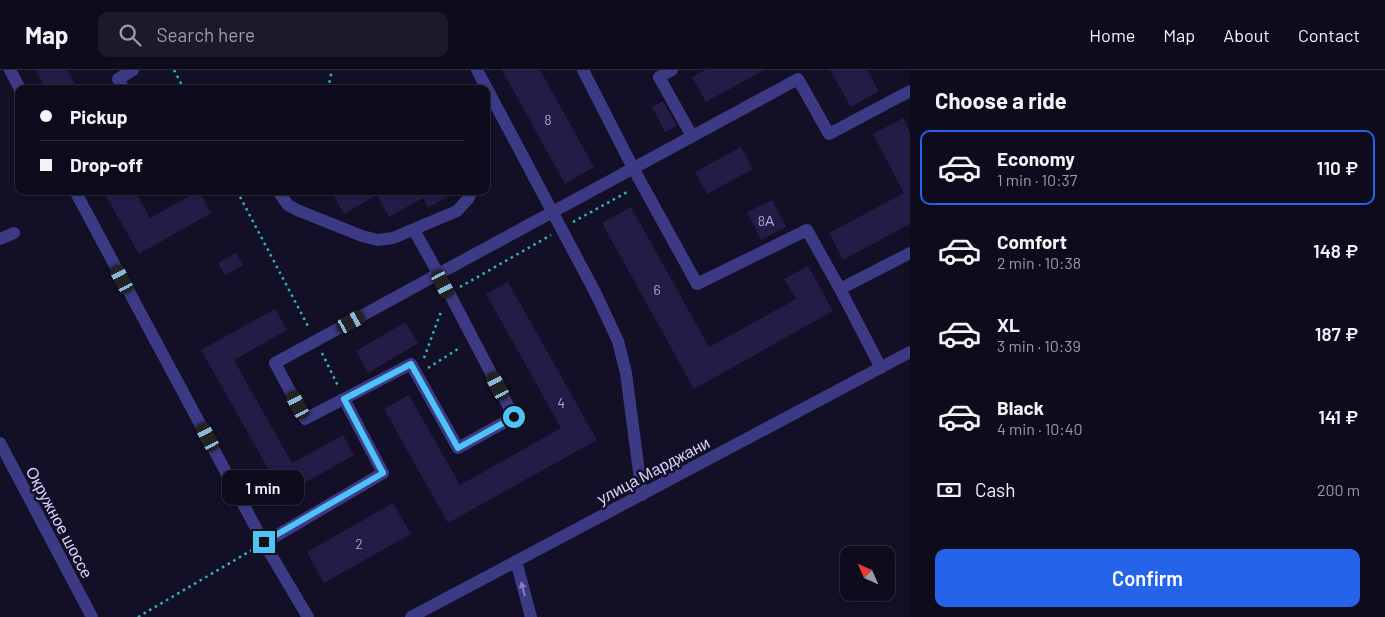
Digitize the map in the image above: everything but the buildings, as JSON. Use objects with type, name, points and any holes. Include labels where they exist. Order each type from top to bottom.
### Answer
[{"type":"street","points":[[10,70],[18,85]]},
{"type":"street","points":[[122,85],[118,79],[133,70]]},
{"type":"street","points":[[477,70],[485,85]]},
{"type":"street","points":[[583,70],[633,168],[697,284],[807,230],[881,368]]},
{"type":"street","points":[[672,70],[659,77],[692,136]]},
{"type":"street","points":[[414,230],[438,274],[449,293],[514,417],[458,448],[411,364],[305,419],[275,363],[316,341],[438,274],[552,211],[798,79],[829,134],[910,91]]},
{"type":"street","points":[[490,94],[595,292],[618,342],[626,373],[642,495]]},
{"type":"street","points":[[77,195],[264,542],[308,617]]},
{"type":"street","points":[[281,195],[288,204],[297,210],[362,236],[378,240],[393,238],[457,211],[470,195]]},
{"type":"street","points":[[0,239],[14,233]]},
{"type":"street","points":[[840,289],[910,253]]},
{"type":"street","name":"улица Марджани","points":[[411,617],[910,352]]},
{"type":"street","points":[[264,542],[383,473],[344,399]]},
{"type":"street","name":"Окружное шоссе","points":[[0,443],[92,617]]},
{"type":"street","points":[[516,561],[531,617]]},
{"type":"path","points":[[174,70],[182,85]]},
{"type":"path","points":[[329,85],[332,70]]},
{"type":"path","points":[[417,375],[449,293],[642,184]]},
{"type":"path","points":[[239,195],[316,341],[344,399]]},
{"type":"path","points":[[417,375],[473,340]]},
{"type":"path","points":[[138,617],[264,542]]},
{"type":"route","points":[[264,542],[383,473],[344,399],[411,364],[458,448],[514,417]]}]
